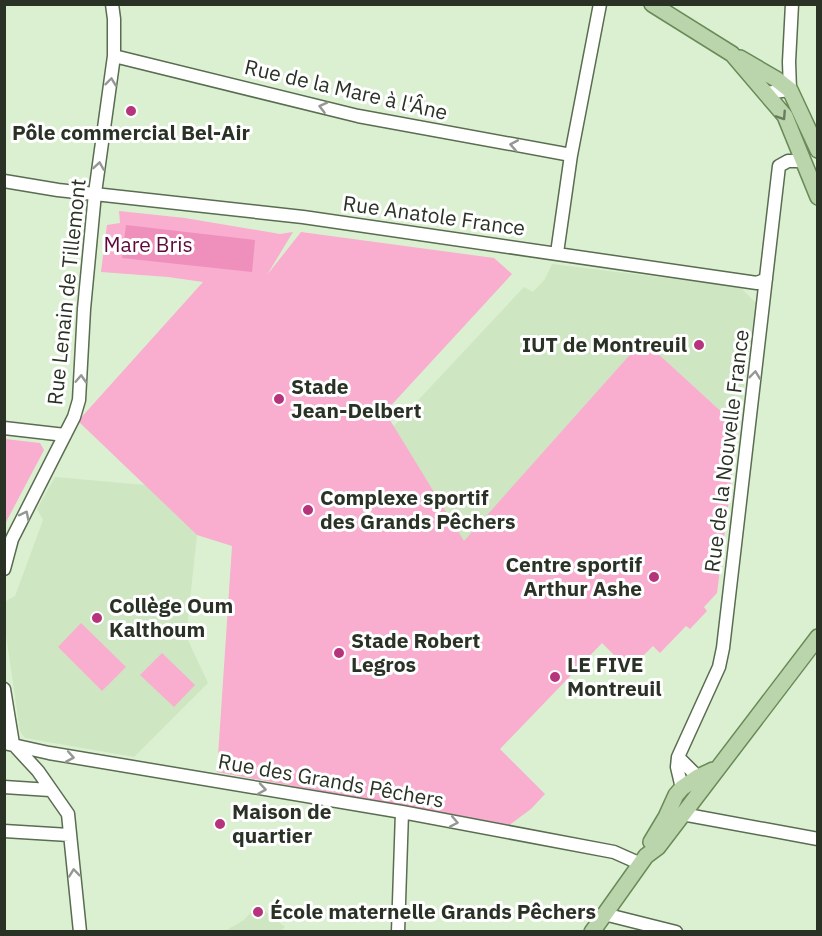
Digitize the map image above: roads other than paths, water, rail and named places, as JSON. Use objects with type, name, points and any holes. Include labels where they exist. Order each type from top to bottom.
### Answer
[{"type":"main road","points":[[652,4],[762,70],[790,90],[818,150]]},
{"type":"main road","points":[[732,54],[784,116],[818,197]]},
{"type":"main road","points":[[643,860],[658,847],[716,768],[811,655],[818,637]]},
{"type":"main road","points":[[592,932],[643,860],[651,841],[666,817],[671,802],[682,788],[716,768]]},
{"type":"street","name":"Rue Lenain de Tillemont","points":[[4,569],[12,539],[74,417],[80,400],[84,309],[95,192],[114,56],[112,4]]},
{"type":"street","points":[[557,253],[572,155],[600,4]]},
{"type":"street","points":[[765,93],[790,90],[791,6]]},
{"type":"street","name":"Rue de la Mare à l'Âne","points":[[114,56],[358,116],[572,155]]},
{"type":"street","name":"Rue de la Nouvelle France","points":[[678,757],[719,667],[779,166],[788,161],[803,161]]},
{"type":"street","name":"Rue Anatole France","points":[[4,181],[303,217],[757,283],[766,279]]},
{"type":"street","points":[[4,428],[65,435]]},
{"type":"street","points":[[4,689],[9,744],[38,771],[50,790],[63,803],[68,814],[80,932]]},
{"type":"street","name":"Rue des Grands Pêchers","points":[[9,744],[49,753],[402,812],[614,852],[643,860]]},
{"type":"street","points":[[678,757],[698,777]]},
{"type":"street","points":[[678,757],[676,766],[682,788]]},
{"type":"street","points":[[4,787],[50,790]]},
{"type":"street","points":[[398,932],[402,812]]},
{"type":"street","points":[[682,814],[818,839]]},
{"type":"street","points":[[4,831],[69,835]]},
{"type":"street","points":[[604,915],[676,932]]},
{"type":"place","name":"Pôle commercial Bel-Air","points":[[131,111]]},
{"type":"place","name":"IUT de Montreuil","points":[[699,345]]},
{"type":"place","name":"Stade Jean-Delbert","points":[[279,399]]},
{"type":"place","name":"Complexe sportif des Grands Pêchers","points":[[308,510]]},
{"type":"place","name":"Centre sportif Arthur Ashe","points":[[654,577]]},
{"type":"place","name":"Collège Oum Kalthoum","points":[[97,618]]},
{"type":"place","name":"Stade Robert Legros","points":[[339,653]]},
{"type":"place","name":"LE FIVE Montreuil","points":[[555,677]]},
{"type":"place","name":"Maison de quartier","points":[[220,824]]},
{"type":"place","name":"École maternelle Grands Pêchers","points":[[258,912]]},
{"type":"park label","name":"Mare Bris","points":[[148,245]]}]
